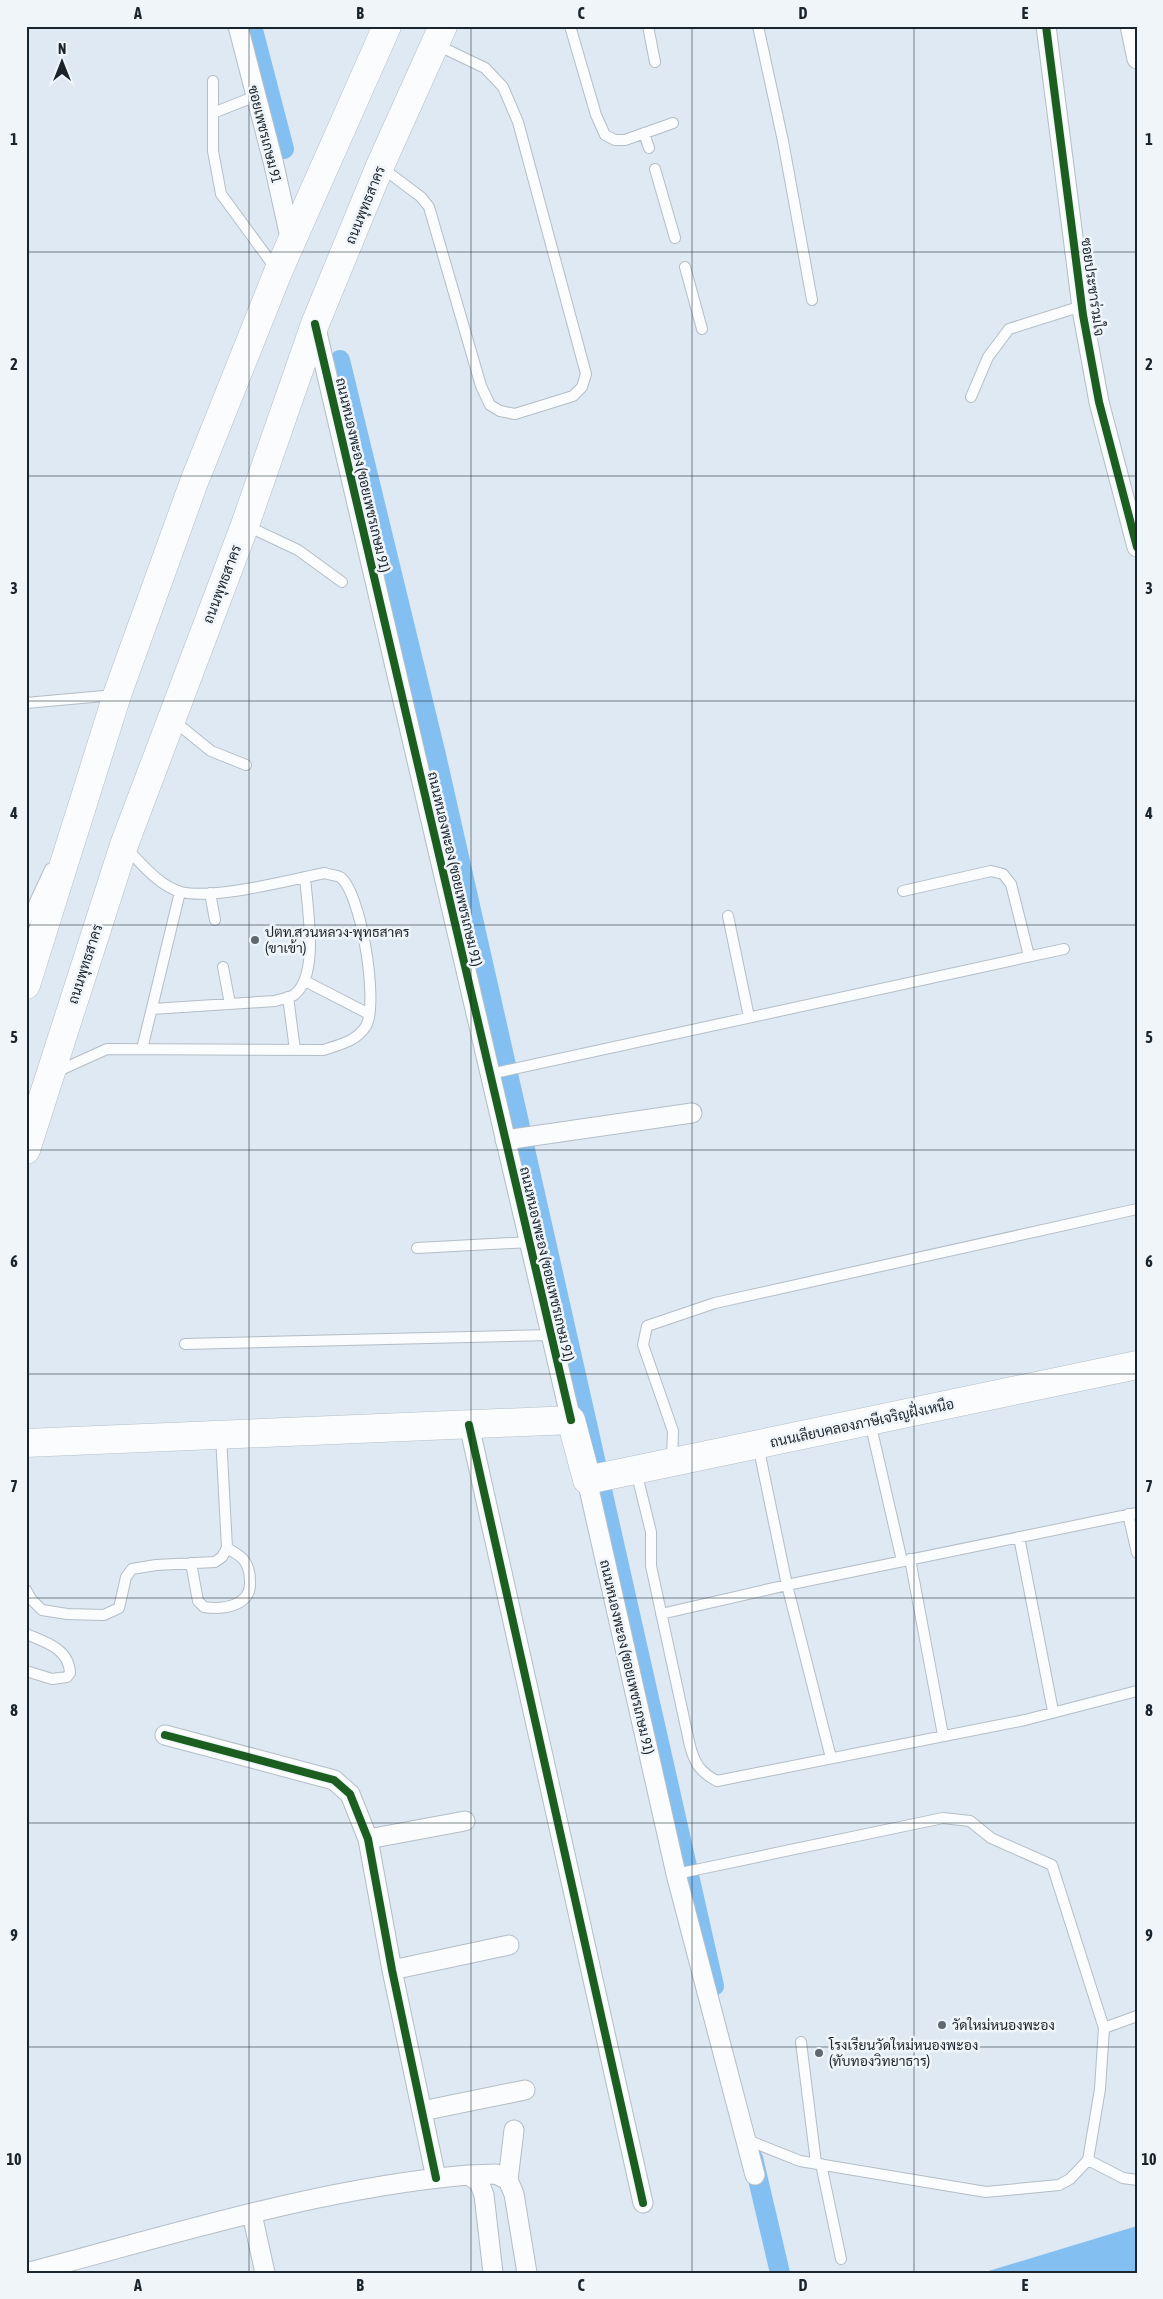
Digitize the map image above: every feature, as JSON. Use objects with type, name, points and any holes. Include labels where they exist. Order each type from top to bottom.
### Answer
[{"type":"main road","points":[[26,984],[117,695],[194,482],[278,272],[387,26]]},
{"type":"main road","name":"ถนนพุทธสาคร","points":[[26,1150],[48,1075],[124,845],[244,525],[315,324],[380,166],[438,35]]},
{"type":"main road","name":"ถนนเลียบคลองภาษีเจริญฝั่งเหนือ","points":[[587,1480],[1137,1365]]},
{"type":"main road","points":[[26,1443],[571,1420]]},
{"type":"main road","name":"ถนนหนองพะอง (ซอยเพชรเกษม 91)","points":[[571,1420],[587,1480]]},
{"type":"street","name":"ซอยเพชรเกษม 91","points":[[238,26],[291,242]]},
{"type":"street","name":"ซอยประชาร่วมใจ","points":[[1046,26],[1082,306],[1099,402],[1137,547]]},
{"type":"street","points":[[1130,26],[1137,59]]},
{"type":"street","name":"ถนนหนองพะอง (ซอยเพชรเกษม 91)","points":[[315,324],[571,1420]]},
{"type":"street","points":[[505,1140],[692,1112]]},
{"type":"street","points":[[469,1425],[643,2203]]},
{"type":"street","name":"ถนนหนองพะอง (ซอยเพชรเกษม 91)","points":[[587,1480],[676,1874],[755,2175]]},
{"type":"street","points":[[165,1735],[334,1780],[350,1794],[359,1810],[368,1838],[392,1970],[436,2178]]},
{"type":"street","points":[[368,1838],[465,1822]]},
{"type":"street","points":[[392,1970],[509,1945]]},
{"type":"street","points":[[422,2112],[525,2090]]},
{"type":"street","points":[[514,2130],[508,2180],[514,2194],[527,2273]]},
{"type":"street","points":[[26,2273],[252,2214],[370,2187],[468,2175],[496,2174],[508,2180]]},
{"type":"street","points":[[468,2175],[479,2182],[484,2195],[493,2273]]},
{"type":"street","points":[[252,2214],[265,2273]]},
{"type":"lane","points":[[570,26],[596,116],[605,135],[615,140],[625,140],[673,123]]},
{"type":"lane","points":[[648,26],[655,62]]},
{"type":"lane","points":[[758,26],[784,141],[812,300]]},
{"type":"lane","points":[[380,166],[421,197],[429,207],[481,386],[490,406],[500,411],[515,414],[573,396],[582,388],[586,374],[518,122],[503,87],[485,68],[438,35]]},
{"type":"lane","points":[[213,81],[213,151],[221,194],[278,272]]},
{"type":"lane","points":[[213,113],[256,96]]},
{"type":"lane","points":[[644,133],[649,148]]},
{"type":"lane","points":[[655,168],[675,238]]},
{"type":"lane","points":[[684,267],[702,329]]},
{"type":"lane","points":[[971,397],[988,357],[1009,329],[1082,306]]},
{"type":"lane","points":[[244,525],[298,550],[342,582]]},
{"type":"lane","points":[[26,702],[117,695]]},
{"type":"lane","points":[[172,718],[211,751],[246,765]]},
{"type":"lane","points":[[26,921],[93,774]]},
{"type":"lane","points":[[48,1075],[107,1049],[323,1050],[349,1042],[366,1026],[369,1014],[368,958],[351,892],[340,878],[325,873],[210,893],[180,892],[157,879],[124,845]]},
{"type":"lane","points":[[903,891],[991,871],[1003,874],[1011,884],[1030,956]]},
{"type":"lane","points":[[152,1010],[275,1001],[293,995],[305,982],[310,964],[305,877]]},
{"type":"lane","points":[[142,1049],[180,892]]},
{"type":"lane","points":[[210,893],[215,920]]},
{"type":"lane","points":[[728,916],[750,1017]]},
{"type":"lane","points":[[490,1074],[1064,949]]},
{"type":"lane","points":[[223,967],[230,1004]]},
{"type":"lane","points":[[305,982],[369,1014]]},
{"type":"lane","points":[[288,997],[295,1050]]},
{"type":"lane","points":[[672,1462],[673,1431],[643,1345],[646,1326],[715,1303],[1137,1209]]},
{"type":"lane","points":[[417,1248],[530,1242]]},
{"type":"lane","points":[[185,1344],[551,1335]]},
{"type":"lane","points":[[869,1421],[906,1560],[943,1734]]},
{"type":"lane","points":[[26,1590],[31,1600],[42,1610],[67,1614],[104,1615],[118,1608],[126,1577],[132,1569],[215,1562],[222,1557],[227,1548],[222,1436]]},
{"type":"lane","points":[[758,1444],[787,1585],[832,1758]]},
{"type":"lane","points":[[636,1470],[651,1532],[651,1566],[660,1614],[690,1746],[695,1765],[704,1774],[717,1781],[943,1734],[1026,1720],[1053,1711],[1137,1691]]},
{"type":"lane","points":[[660,1614],[787,1585],[1133,1514],[1137,1553]]},
{"type":"lane","points":[[1019,1537],[1053,1711]]},
{"type":"lane","points":[[191,1563],[198,1601],[204,1607],[227,1607],[244,1600],[250,1591],[251,1585],[247,1565],[242,1558],[227,1548]]},
{"type":"lane","points":[[26,1634],[50,1644],[65,1655],[70,1664],[70,1673],[67,1677],[52,1679],[26,1671]]},
{"type":"lane","points":[[676,1874],[943,1818],[970,1822],[991,1838],[1052,1865],[1104,2028],[1100,2090],[1088,2160],[1070,2179],[1059,2185],[986,2192],[786,2158],[747,2140]]},
{"type":"lane","points":[[1104,2028],[1137,2016]]},
{"type":"lane","points":[[801,2042],[818,2164],[841,2259]]},
{"type":"lane","points":[[1088,2160],[1123,2178],[1137,2180]]},
{"type":"water","points":[[1137,2226],[1137,2273],[982,2273]]},
{"type":"waterway","points":[[252,26],[284,149]]},
{"type":"waterway","points":[[340,360],[436,755],[714,1986]]},
{"type":"waterway","points":[[753,2158],[780,2273]]},
{"type":"cycle path","points":[[1046,26],[1083,315],[1099,402],[1137,547]]},
{"type":"cycle path","points":[[315,324],[571,1420]]},
{"type":"cycle path","points":[[469,1425],[643,2203]]},
{"type":"cycle path","points":[[165,1735],[334,1780],[350,1794],[368,1839],[392,1970],[436,2178]]},
{"type":"place","name":"ปตท.สวนหลวง-พุทธสาคร (ขาเข้า)","points":[[255,940]]},
{"type":"place","name":"วัดใหม่หนองพะอง","points":[[942,2025]]},
{"type":"place","name":"โรงเรียนวัดใหม่หนองพะอง (ทับทองวิทยาธาร)","points":[[819,2053]]}]
